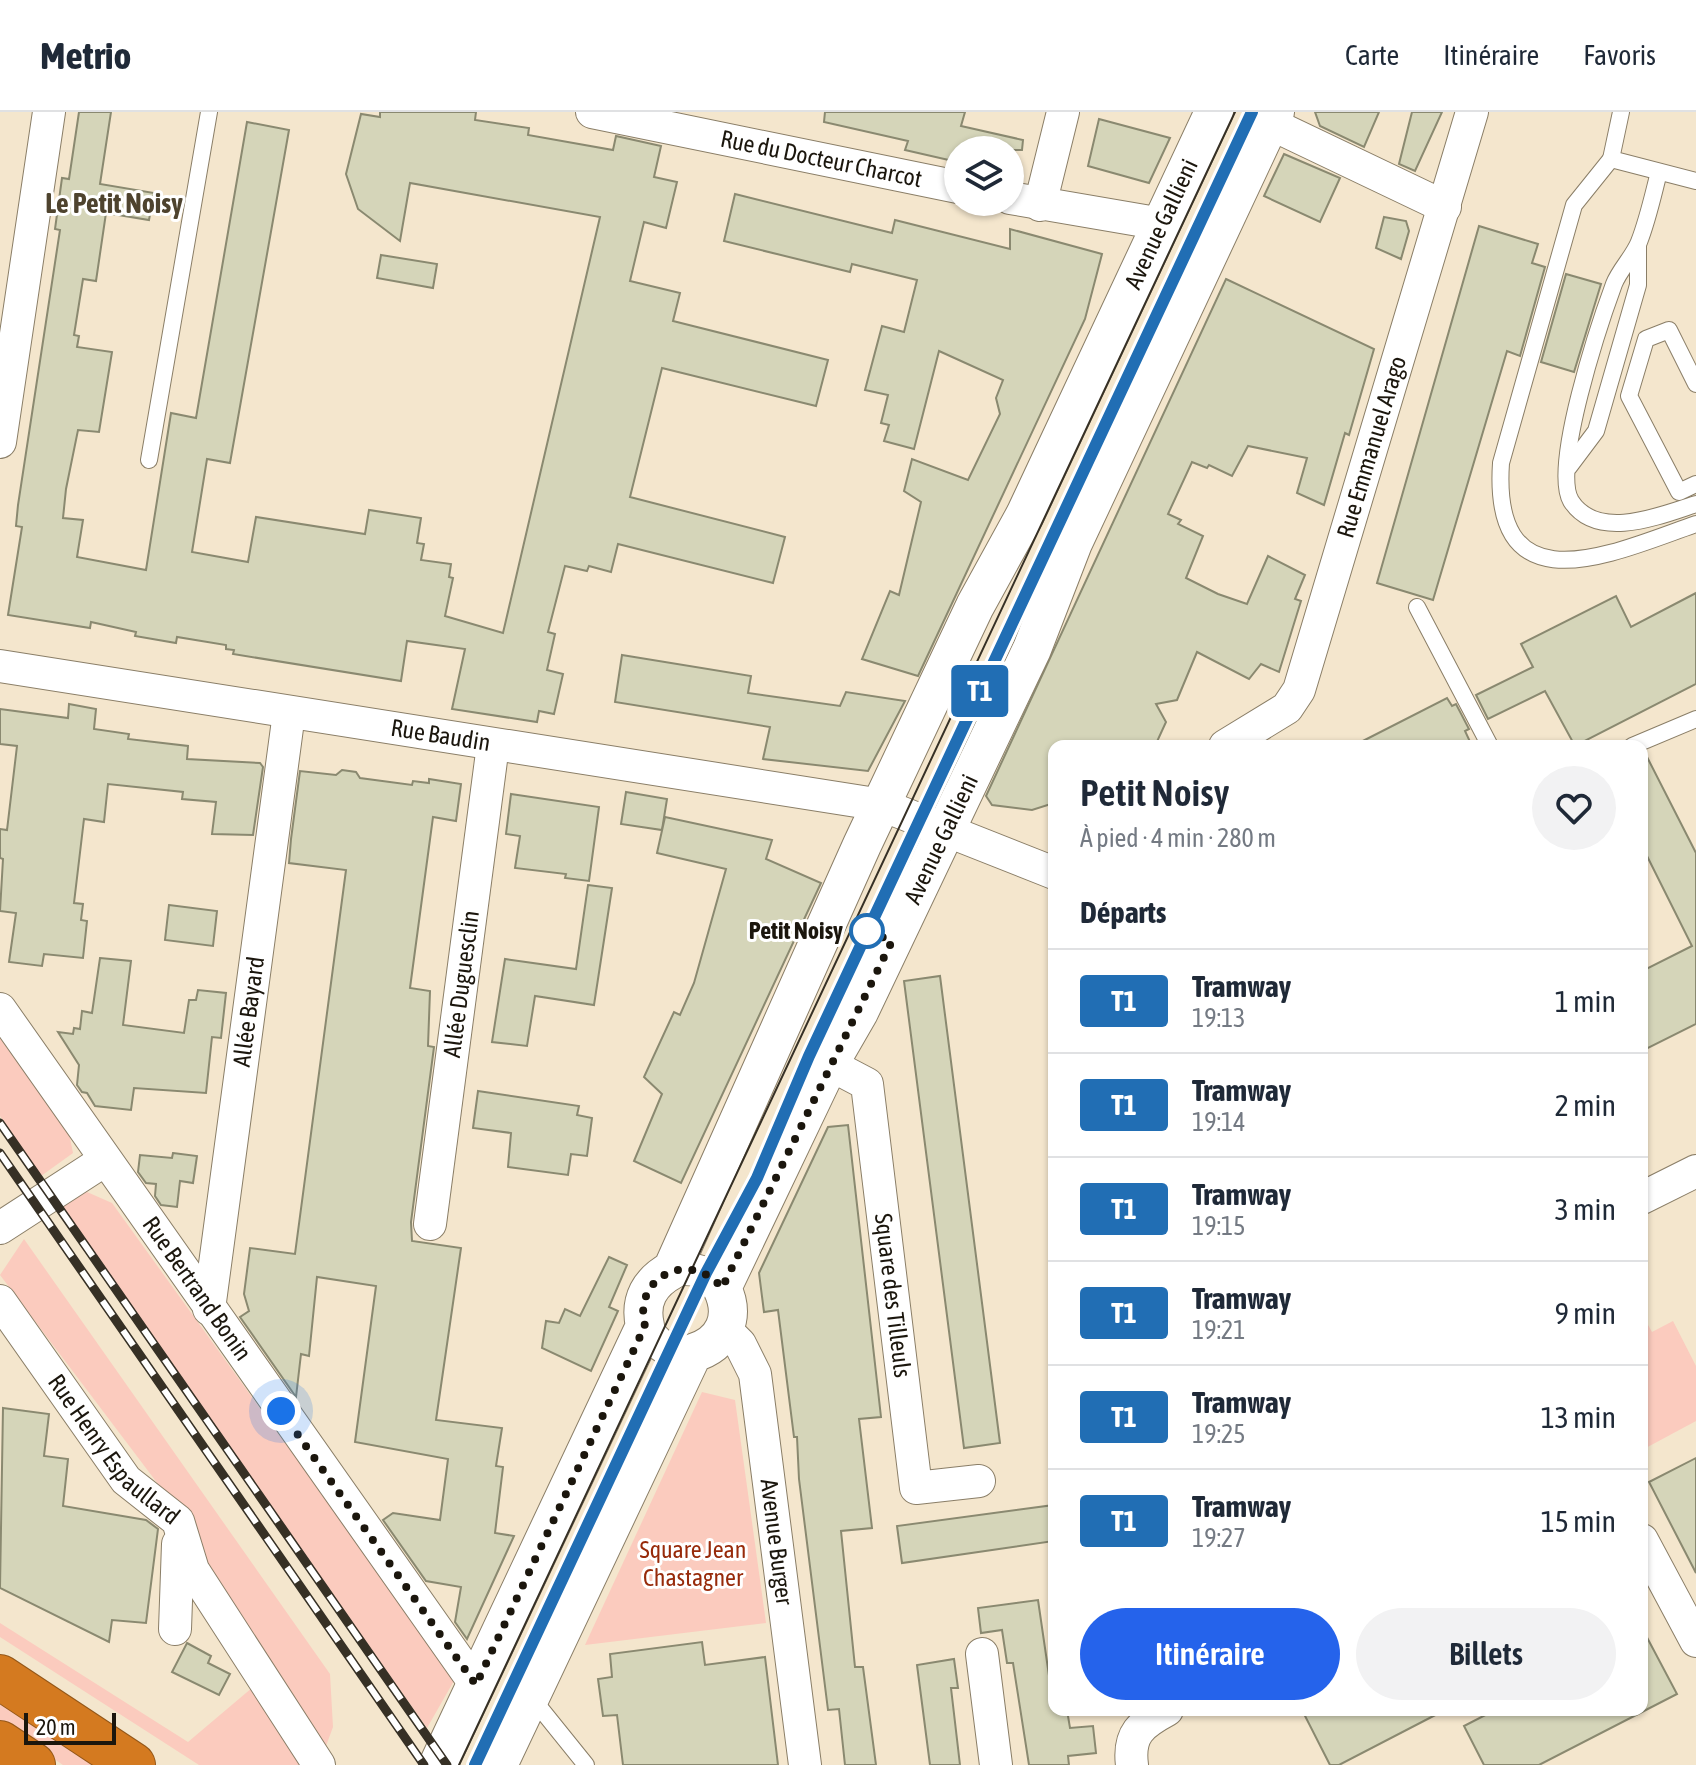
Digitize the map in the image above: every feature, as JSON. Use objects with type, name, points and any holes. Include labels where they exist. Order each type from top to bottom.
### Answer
[{"type":"highway","points":[[0,1677],[133,1765]]},
{"type":"highway","points":[[0,1743],[33,1765]]},
{"type":"street","points":[[0,442],[49,112]]},
{"type":"street","name":"Rue du Docteur Charcot","points":[[592,112],[944,184]]},
{"type":"street","points":[[1063,112],[1025,201],[1162,224]]},
{"type":"street","name":"Avenue Gallieni","points":[[438,1765],[645,1326],[643,1309],[647,1293],[653,1284],[672,1270],[771,1051],[791,999],[1214,112]]},
{"type":"street","name":"Rue Emmanuel Arago","points":[[1235,740],[1287,708],[1299,690],[1472,112]]},
{"type":"street","points":[[1272,118],[1445,207]]},
{"type":"street","name":"Avenue Gallieni","points":[[722,1288],[829,1064],[859,1012],[1032,649],[1068,554],[1272,118]]},
{"type":"street","name":"Rue Baudin","points":[[0,666],[882,805],[944,831]]},
{"type":"street","name":"Allée Bayard","points":[[209,1309],[289,713]]},
{"type":"street","name":"Allée Duguesclin","points":[[430,1224],[493,745]]},
{"type":"street","points":[[944,831],[1048,871]]},
{"type":"street","name":"Rue Bertrand Bonin","points":[[0,1009],[476,1685]]},
{"type":"street","name":"Square des Tilleuls","points":[[829,1064],[867,1084],[916,1488],[979,1481]]},
{"type":"street","points":[[0,1228],[105,1160]]},
{"type":"street","points":[[1648,1195],[1696,1171]]},
{"type":"street","points":[[645,1326],[658,1344],[671,1352],[693,1353],[713,1344],[725,1329],[729,1310],[722,1288],[715,1279],[694,1268],[672,1270]]},
{"type":"street","name":"Rue Henry Espaullard","points":[[0,1301],[126,1480],[178,1521],[193,1570],[319,1765]]},
{"type":"street","name":"Avenue Burger","points":[[725,1329],[740,1344],[755,1374],[805,1765]]},
{"type":"street","points":[[498,1765],[693,1353]]},
{"type":"street","points":[[175,1629],[178,1521]]},
{"type":"street","points":[[1648,1551],[1696,1641]]},
{"type":"street","points":[[982,1654],[996,1765]]},
{"type":"street","points":[[1132,1751],[1143,1723],[1156,1716]]},
{"type":"lane","points":[[149,460],[209,112]]},
{"type":"lane","points":[[1621,112],[1611,159],[1574,205],[1501,463],[1502,499],[1515,536],[1525,548],[1557,562],[1595,559],[1696,524]]},
{"type":"lane","points":[[1611,159],[1696,181]]},
{"type":"lane","points":[[1659,172],[1638,244],[1615,281],[1571,425],[1567,491],[1572,502],[1603,520],[1635,521],[1696,504]]},
{"type":"lane","points":[[1568,469],[1596,431],[1638,285],[1638,244]]},
{"type":"lane","points":[[1696,384],[1669,330],[1646,339],[1629,396],[1679,492],[1696,484]]},
{"type":"lane","points":[[1417,607],[1487,740]]},
{"type":"lane","points":[[1646,740],[1696,719]]},
{"type":"lane","points":[[531,1696],[586,1765]]},
{"type":"green space","points":[[0,1038],[69,1133],[73,1153],[41,1176],[0,1116]]},
{"type":"green space","points":[[87,1192],[112,1203],[455,1679],[427,1728],[58,1207]]},
{"type":"green space","points":[[24,1239],[330,1674],[333,1727],[319,1765],[199,1765],[0,1637],[0,1623],[188,1742],[265,1677],[167,1542],[158,1484],[0,1275]]},
{"type":"green space","points":[[1673,1321],[1696,1366],[1696,1421],[1648,1447],[1648,1325],[1652,1332]]},
{"type":"green space","name":"Square Jean Chastagner","points":[[702,1392],[735,1400],[766,1623],[585,1645]]},
{"type":"green space","points":[[0,1704],[94,1765],[63,1765],[0,1722]]},
{"type":"building","points":[[79,112],[111,112],[100,184],[154,193],[149,220],[106,213],[96,281],[83,279],[74,335],[79,336],[77,347],[112,352],[99,432],[78,430],[66,489],[63,518],[83,520],[77,557],[146,570],[171,413],[196,418],[247,122],[289,130],[230,463],[207,459],[192,552],[248,562],[256,517],[365,534],[369,510],[421,518],[417,543],[424,544],[421,560],[451,564],[449,577],[453,578],[445,616],[503,633],[600,217],[410,183],[400,241],[358,209],[346,174],[361,114],[380,117],[380,112],[476,112],[475,120],[529,128],[528,135],[613,150],[616,136],[661,146],[654,177],[677,182],[666,228],[644,222],[630,281],[680,293],[673,321],[828,360],[816,406],[662,368],[630,497],[785,537],[773,583],[618,544],[611,572],[589,566],[587,571],[565,566],[548,632],[555,634],[547,670],[563,674],[554,714],[539,711],[537,722],[452,709],[465,649],[407,641],[401,681],[233,654],[234,650],[226,649],[226,645],[177,637],[176,643],[135,636],[136,632],[91,622],[90,628],[8,615],[22,527],[16,526],[18,505],[60,230],[55,229],[62,178],[69,179]]},
{"type":"building","points":[[825,112],[965,112],[961,126],[1005,136],[944,136],[944,159],[905,150],[908,141],[824,122]]},
{"type":"building","points":[[1315,112],[1379,112],[1364,147],[1320,126]]},
{"type":"building","points":[[1412,112],[1442,112],[1415,171],[1399,164]]},
{"type":"building","points":[[1099,119],[1170,138],[1149,183],[1088,166]]},
{"type":"building","points":[[1284,154],[1340,178],[1320,222],[1264,196]]},
{"type":"building","points":[[735,194],[892,233],[895,220],[1010,249],[1010,229],[1102,254],[1085,319],[918,676],[862,659],[890,591],[899,595],[921,502],[904,491],[912,459],[968,480],[1000,414],[996,398],[1003,380],[939,351],[914,449],[884,441],[889,425],[881,423],[888,395],[865,390],[882,326],[904,332],[917,280],[852,264],[850,272],[724,241]]},
{"type":"building","points":[[1384,217],[1406,221],[1409,231],[1401,259],[1376,248]]},
{"type":"building","points":[[1479,226],[1538,244],[1532,263],[1545,267],[1520,356],[1507,351],[1433,600],[1377,583]]},
{"type":"building","points":[[381,255],[437,264],[433,288],[377,278]]},
{"type":"building","points":[[1566,274],[1601,284],[1574,372],[1541,362]]},
{"type":"building","points":[[1226,279],[1374,349],[1349,435],[1345,433],[1324,505],[1297,493],[1307,458],[1248,446],[1232,476],[1209,465],[1207,468],[1192,462],[1168,514],[1181,520],[1178,524],[1203,536],[1186,578],[1218,594],[1247,604],[1268,556],[1305,575],[1295,599],[1301,601],[1279,672],[1261,664],[1249,679],[1197,652],[1177,700],[1156,704],[1166,722],[1158,740],[1048,740],[1048,805],[1032,810],[992,805],[986,796]]},
{"type":"building","points":[[1696,593],[1696,684],[1587,740],[1572,740],[1545,691],[1488,719],[1476,695],[1533,667],[1521,644],[1616,596],[1631,627]]},
{"type":"building","points":[[622,655],[751,676],[748,693],[840,706],[846,692],[905,701],[868,771],[763,759],[770,727],[615,702]]},
{"type":"building","points":[[1447,698],[1452,706],[1456,704],[1469,729],[1465,731],[1469,740],[1365,740]]},
{"type":"building","points":[[69,704],[96,709],[94,729],[129,734],[128,739],[188,746],[187,759],[260,763],[263,767],[253,835],[212,834],[216,802],[182,799],[183,792],[108,784],[104,822],[84,819],[74,903],[83,904],[81,920],[87,921],[83,958],[44,954],[42,966],[9,962],[16,913],[0,911],[3,859],[0,858],[0,829],[7,830],[17,746],[0,744],[0,709],[68,718]]},
{"type":"building","points":[[1648,759],[1696,853],[1696,1024],[1648,1048],[1648,968],[1692,946],[1648,858]]},
{"type":"building","points":[[342,770],[356,772],[360,778],[412,785],[413,781],[429,783],[429,779],[461,784],[456,821],[433,817],[410,988],[430,991],[428,1046],[434,1047],[411,1222],[412,1241],[461,1248],[436,1420],[502,1428],[496,1466],[503,1467],[495,1533],[514,1536],[467,1639],[455,1622],[461,1587],[426,1581],[383,1520],[393,1513],[440,1520],[448,1459],[355,1442],[376,1286],[317,1277],[309,1356],[301,1354],[296,1397],[240,1317],[249,1311],[244,1294],[250,1248],[295,1254],[346,870],[289,863],[291,839],[300,771],[336,775]]},
{"type":"building","points":[[626,792],[667,799],[662,830],[621,824]]},
{"type":"building","points":[[511,794],[599,807],[589,881],[565,878],[566,874],[515,868],[520,836],[506,834]]},
{"type":"building","points":[[665,817],[772,840],[766,859],[821,883],[681,1183],[634,1161],[662,1094],[644,1077],[674,1012],[680,1015],[694,983],[726,869],[657,853]]},
{"type":"building","points":[[588,885],[612,888],[594,1005],[535,996],[527,1046],[492,1042],[505,959],[576,969]]},
{"type":"building","points":[[169,905],[217,911],[213,946],[165,940]]},
{"type":"building","points":[[100,958],[131,961],[123,1025],[184,1033],[189,1000],[196,1000],[198,990],[226,993],[221,1038],[212,1037],[206,1093],[134,1088],[131,1110],[95,1106],[87,1093],[82,1092],[77,1085],[79,1065],[58,1032],[73,1034],[74,1028],[80,1029],[82,1011],[92,1013]]},
{"type":"building","points":[[940,976],[1000,1443],[964,1448],[904,981]]},
{"type":"building","points":[[478,1091],[579,1106],[577,1115],[592,1118],[587,1156],[571,1154],[568,1175],[508,1167],[511,1133],[473,1128]]},
{"type":"building","points":[[848,1125],[881,1417],[859,1419],[872,1528],[841,1531],[855,1667],[863,1667],[876,1765],[845,1765],[839,1709],[828,1710],[799,1479],[797,1437],[794,1437],[778,1310],[764,1312],[759,1273],[828,1127]]},
{"type":"building","points":[[173,1153],[197,1156],[193,1183],[180,1181],[177,1207],[161,1205],[155,1196],[156,1184],[146,1183],[138,1172],[140,1155],[172,1158]]},
{"type":"building","points":[[609,1257],[627,1265],[609,1307],[618,1311],[591,1371],[542,1348],[546,1321],[559,1323],[565,1309],[580,1316]]},
{"type":"building","points":[[3,1408],[49,1414],[44,1456],[68,1459],[63,1506],[146,1520],[158,1529],[146,1623],[112,1620],[109,1642],[0,1588]]},
{"type":"building","points":[[1696,1458],[1696,1573],[1649,1482]]},
{"type":"building","points":[[1048,1506],[1048,1542],[902,1563],[897,1526]]},
{"type":"building","points":[[1038,1600],[1048,1669],[1048,1716],[1068,1716],[1070,1728],[1093,1726],[1096,1753],[1068,1756],[1069,1765],[1029,1765],[1013,1663],[1007,1663],[1002,1630],[981,1633],[978,1608]]},
{"type":"building","points":[[1648,1639],[1677,1694],[1648,1709]]},
{"type":"building","points":[[702,1642],[705,1665],[765,1657],[778,1765],[623,1765],[617,1715],[603,1716],[598,1679],[612,1677],[610,1654]]},
{"type":"building","points":[[187,1643],[211,1656],[208,1663],[230,1674],[219,1695],[172,1672]]},
{"type":"building","points":[[954,1659],[958,1688],[951,1688],[960,1765],[930,1765],[917,1665]]},
{"type":"building","points":[[1305,1716],[1433,1716],[1339,1765],[1330,1765]]},
{"type":"building","points":[[1483,1716],[1634,1716],[1539,1765],[1484,1765],[1464,1726]]},
{"type":"tram line","points":[[459,1765],[1235,112]]},
{"type":"tram line","points":[[475,1765],[706,1273],[757,1178],[809,1056],[1252,112]]},
{"type":"tram line","name":"T1","points":[[475,1765],[706,1273],[757,1178],[809,1056],[1252,112]]},
{"type":"railway","points":[[0,1123],[447,1765]]},
{"type":"railway","points":[[0,1153],[424,1765]]},
{"type":"place","name":"Petit Noisy","points":[[867,931]]},
{"type":"district","name":"Le Petit Noisy","points":[[114,203]]},
{"type":"route","points":[[281,1411],[476,1685],[645,1326],[643,1309],[647,1293],[660,1276],[685,1268],[706,1273],[722,1288],[829,1064],[859,1012],[892,941],[867,931]]}]
